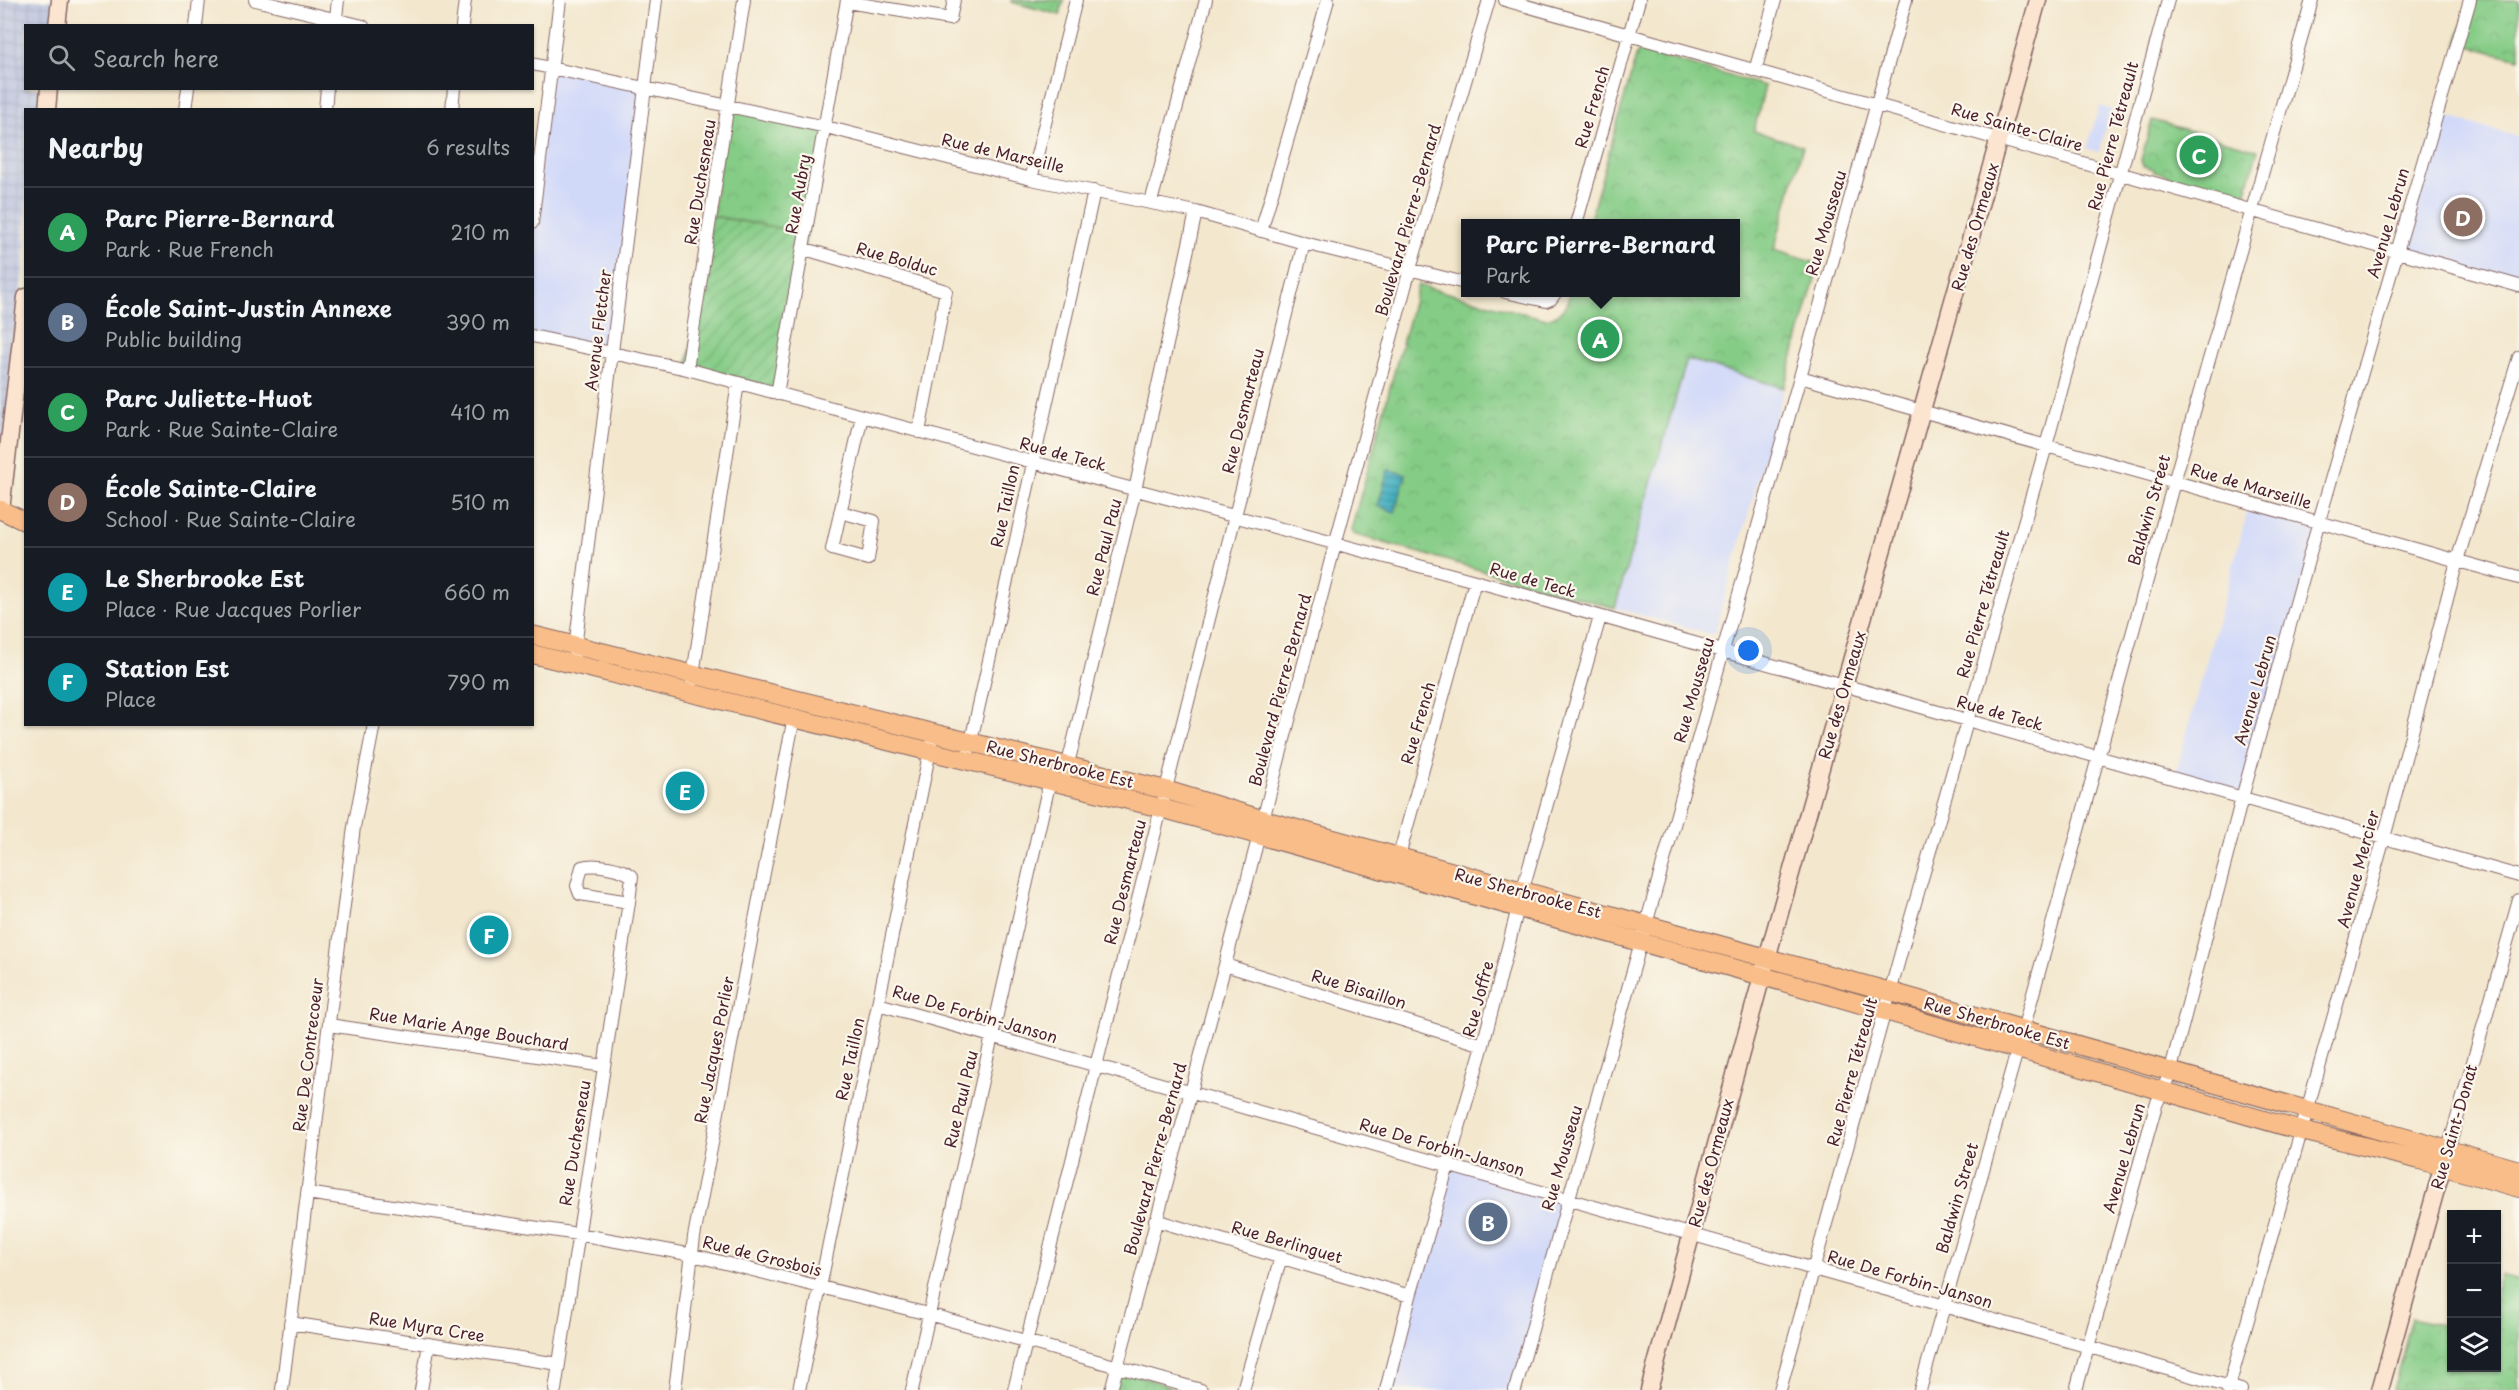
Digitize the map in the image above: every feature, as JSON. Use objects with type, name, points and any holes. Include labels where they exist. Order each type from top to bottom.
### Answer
[{"type":"main road","points":[[0,510],[24,513]]},
{"type":"main road","points":[[0,510],[24,521]]},
{"type":"main road","name":"Rue Sherbrooke Est","points":[[534,636],[575,655],[689,692],[794,717],[968,751],[1068,765],[1166,790],[1261,828]]},
{"type":"main road","name":"Rue Sherbrooke Est","points":[[534,654],[575,655],[693,673],[932,743]]},
{"type":"main road","name":"Rue Sherbrooke Est","points":[[968,751],[1056,782],[1161,808],[1261,828],[1642,933],[1767,958],[2170,1073],[2308,1109],[2445,1158],[2519,1188]]},
{"type":"main road","name":"Rue Sherbrooke Est","points":[[1642,933],[1762,976],[2302,1131],[2519,1170]]},
{"type":"street","points":[[57,24],[60,0]]},
{"type":"street","points":[[196,24],[199,0]]},
{"type":"street","points":[[255,0],[335,22],[338,0]]},
{"type":"street","points":[[462,24],[465,0]]},
{"type":"street","points":[[534,207],[560,0]]},
{"type":"street","name":"Avenue Fletcher","points":[[575,655],[656,0]]},
{"type":"street","name":"Rue Duchesneau","points":[[687,369],[744,0]]},
{"type":"street","points":[[847,1],[950,19],[954,0]]},
{"type":"street","points":[[1030,178],[1076,0]]},
{"type":"street","points":[[1150,201],[1206,0]]},
{"type":"street","points":[[1262,231],[1328,0]]},
{"type":"street","name":"Boulevard Pierre-Bernard","points":[[1111,1390],[1225,966],[1335,543],[1410,269],[1489,0]]},
{"type":"street","name":"Rue Sainte-Claire","points":[[1505,0],[2519,286]]},
{"type":"street","name":"Rue French","points":[[1577,219],[1639,0]]},
{"type":"street","points":[[1755,71],[1774,0]]},
{"type":"street","name":"Rue Mousseau","points":[[1515,1390],[1906,0]]},
{"type":"street","name":"Rue des Ormeaux","points":[[1649,1390],[1767,958],[2038,0]]},
{"type":"street","name":"Rue Pierre Tétreault","points":[[1780,1390],[2046,446],[2168,0]]},
{"type":"street","name":"Baldwin Street","points":[[1920,1390],[2023,1030],[2174,482],[2312,0]]},
{"type":"street","name":"Avenue Lebrun","points":[[2076,1390],[2156,1105],[2170,1073],[2242,798],[2319,522],[2470,0]]},
{"type":"street","name":"Rue Aubry","points":[[777,394],[805,249],[847,1]]},
{"type":"street","name":"Rue de Marseille","points":[[534,64],[826,127],[1030,178],[1150,201],[1304,243],[1461,282]]},
{"type":"street","points":[[47,108],[49,90]]},
{"type":"street","points":[[185,108],[188,90]]},
{"type":"street","points":[[325,108],[327,90]]},
{"type":"street","points":[[452,108],[454,90]]},
{"type":"street","name":"Rue Taillon","points":[[968,751],[1094,191]]},
{"type":"street","name":"Rue Paul Pau","points":[[912,1390],[992,1036],[1056,782],[1068,765],[1135,490],[1196,212]]},
{"type":"street","name":"Rue Desmarteau","points":[[1014,1390],[1233,516],[1304,243]]},
{"type":"street","name":"Rue Bolduc","points":[[805,249],[946,291],[919,432]]},
{"type":"street","points":[[1524,297],[1539,301],[1550,297]]},
{"type":"street","points":[[0,510],[24,313]]},
{"type":"street","name":"Rue de Teck","points":[[534,336],[687,369],[1475,580],[2519,876]]},
{"type":"street","name":"Avenue Mercier","points":[[2233,1389],[2384,838],[2457,561],[2519,357]]},
{"type":"street","name":"Rue de Marseille","points":[[1800,377],[2519,578]]},
{"type":"street","points":[[689,692],[738,383]]},
{"type":"street","points":[[840,512],[862,416]]},
{"type":"street","name":"Rue French","points":[[1396,865],[1475,580]]},
{"type":"street","name":"Rue Joffre","points":[[1386,1390],[1410,1296],[1483,1045],[1600,617]]},
{"type":"street","name":"Rue Jacques Porlier","points":[[675,1390],[694,1238],[794,717]]},
{"type":"street","name":"Rue De Contrecoeur","points":[[282,1390],[354,827],[374,726]]},
{"type":"street","name":"Rue Taillon","points":[[799,1390],[932,743]]},
{"type":"street","name":"Rue Duchesneau","points":[[555,1390],[578,1234],[604,1066],[629,902],[632,880],[629,873],[591,866],[582,867],[578,885],[580,894],[629,902]]},
{"type":"street","name":"Rue Saint-Donat","points":[[2380,1390],[2519,900]]},
{"type":"street","name":"Rue Bisaillon","points":[[1225,966],[1483,1045]]},
{"type":"street","name":"Rue De Forbin-Janson","points":[[878,1004],[2233,1389]]},
{"type":"street","name":"Rue Marie Ange Bouchard","points":[[329,1025],[604,1066]]},
{"type":"street","name":"Rue de Grosbois","points":[[307,1193],[578,1234],[693,1255],[1026,1340],[1201,1390]]},
{"type":"street","name":"Rue Berlinguet","points":[[1155,1220],[1410,1296]]},
{"type":"street","points":[[1243,1390],[1281,1257]]},
{"type":"street","name":"Rue Myra Cree","points":[[290,1323],[559,1364]]},
{"type":"street","points":[[422,1390],[429,1344]]},
{"type":"shaded area","points":[[0,0],[55,0],[52,24],[24,24],[24,90],[45,90],[42,108],[24,108],[24,264],[0,475]]},
{"type":"shaded area","points":[[551,68],[645,88],[611,353],[534,336],[534,213]]},
{"type":"shaded area","points":[[2099,106],[2111,109],[2099,152],[2087,149]]},
{"type":"shaded area","points":[[2437,114],[2519,137],[2519,286],[2397,252]]},
{"type":"shaded area","points":[[1687,359],[1784,388],[1715,632],[1711,634],[1615,608]]},
{"type":"shaded area","points":[[2250,503],[2319,522],[2242,798],[2174,779]]},
{"type":"shaded area","points":[[1448,1166],[1567,1199],[1515,1390],[1387,1390]]},
{"type":"green space","points":[[1011,0],[1064,0],[1060,15],[1011,2]]},
{"type":"green space","points":[[2470,0],[2519,0],[2519,59],[2457,43]]},
{"type":"green space","points":[[1642,51],[1765,86],[1754,131],[1803,146],[1774,250],[1819,264],[1784,388],[1687,359],[1615,608],[1353,534],[1351,530],[1418,285],[1546,319],[1562,310],[1569,297],[1740,297],[1740,219],[1590,219],[1637,53]]},
{"type":"green space","points":[[728,105],[826,127],[807,233],[712,216]]},
{"type":"green space","points":[[2152,120],[2258,150],[2245,195],[2240,197],[2154,172],[2154,169],[2143,166],[2141,160]]},
{"type":"green space","points":[[712,216],[807,233],[777,394],[687,369]]},
{"type":"green space","points":[[2501,1276],[2519,1281],[2519,1390],[2393,1390],[2412,1318],[2447,1326],[2447,1372],[2501,1372]]},
{"type":"green space","points":[[1117,1366],[1177,1390],[1111,1390]]},
{"type":"water","points":[[1388,470],[1406,474],[1395,512],[1378,506]]},
{"type":"place","name":"Parc Juliette-Huot","points":[[2199,155]]},
{"type":"place","name":"École Sainte-Claire","points":[[2463,217]]},
{"type":"place","name":"Parc Pierre-Bernard","points":[[1600,339]]},
{"type":"place","name":"Le Sherbrooke Est","points":[[685,791]]},
{"type":"place","name":"Station Est","points":[[489,935]]},
{"type":"place","name":"École Saint-Justin Annexe","points":[[1488,1222]]}]
